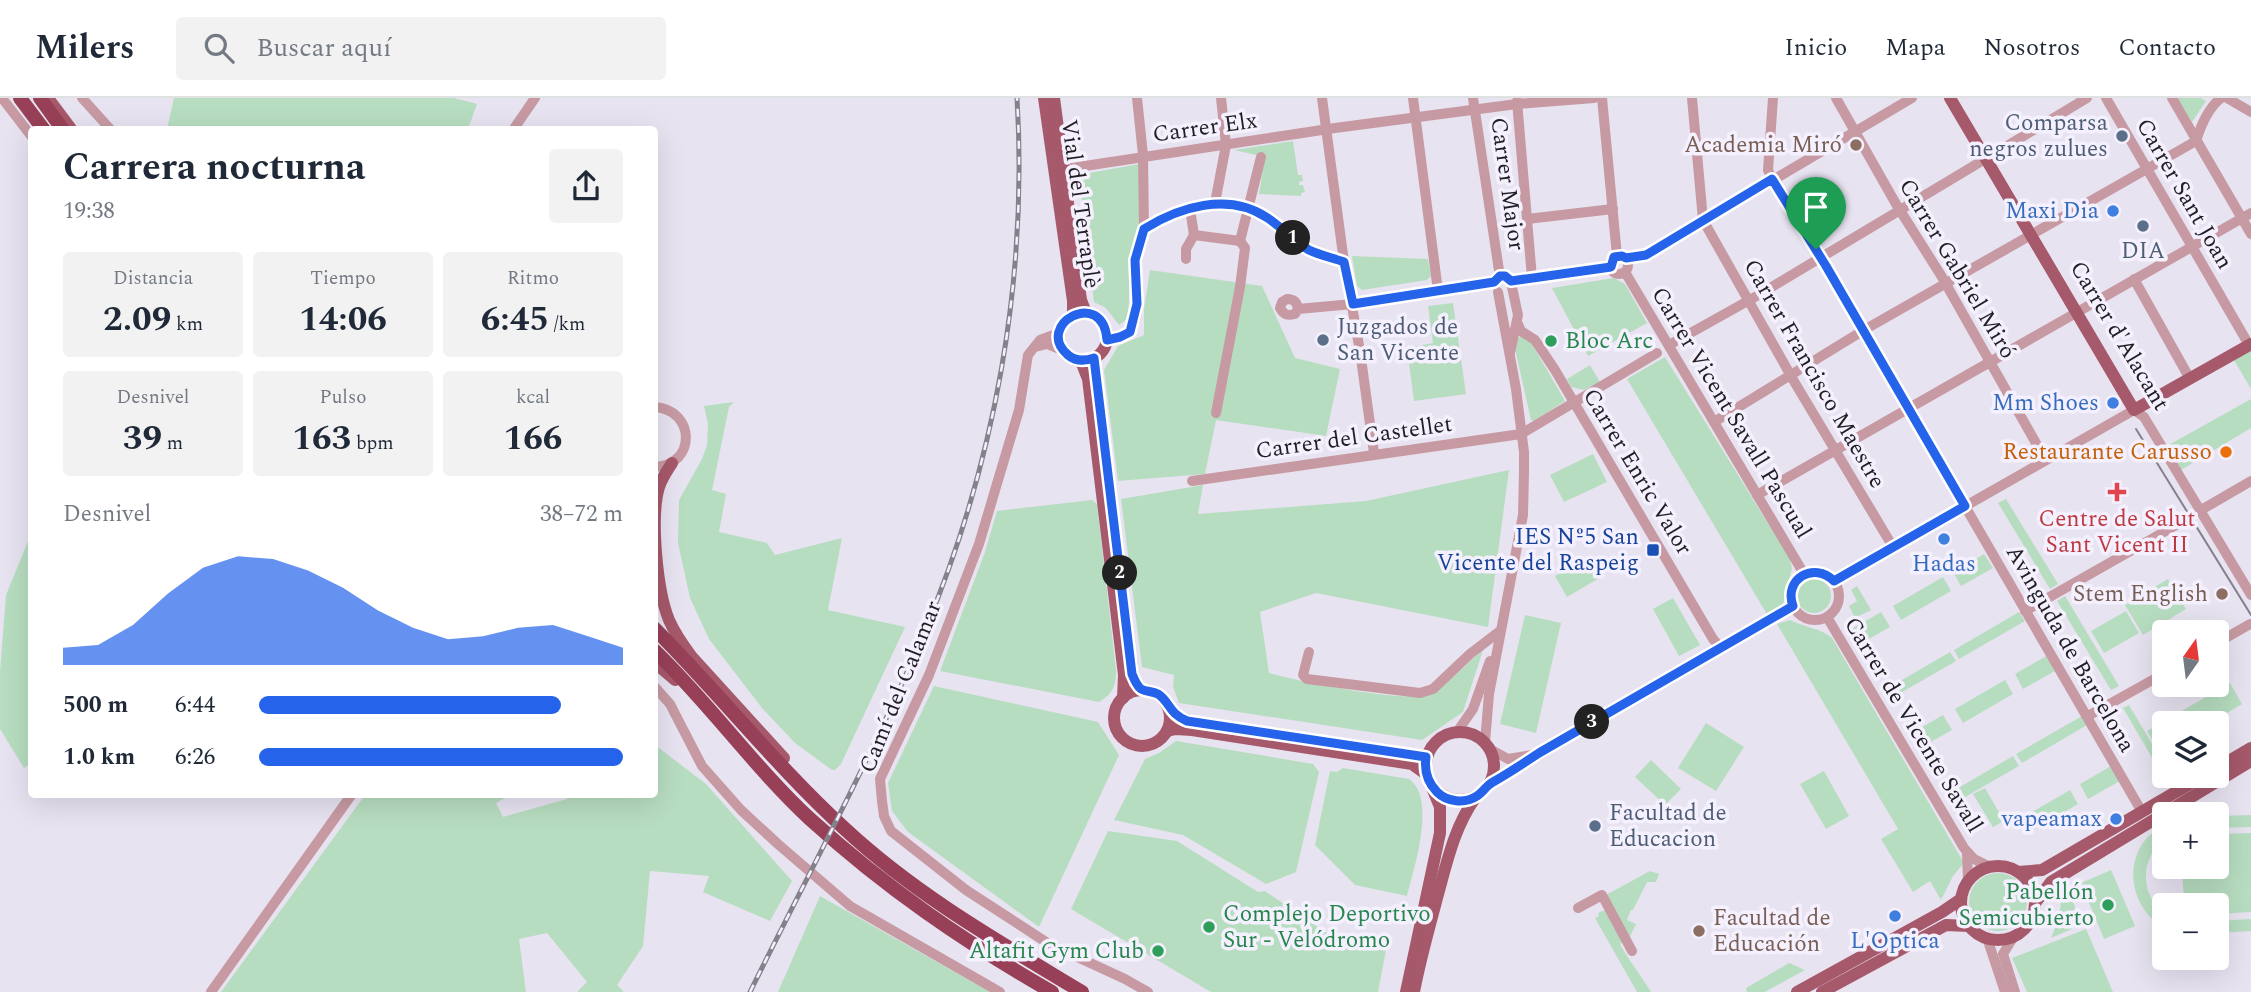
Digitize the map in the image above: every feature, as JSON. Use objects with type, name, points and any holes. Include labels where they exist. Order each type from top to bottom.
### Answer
[{"type":"highway","points":[[20,98],[41,126]]},
{"type":"highway","points":[[40,98],[61,126]]},
{"type":"highway","points":[[658,632],[823,808],[863,845],[915,887],[977,929],[1082,992]]},
{"type":"highway","points":[[658,654],[794,802],[849,854],[929,916],[1052,992]]},
{"type":"main road","points":[[47,98],[69,126]]},
{"type":"main road","name":"Vial del Terraplè","points":[[1044,98],[1073,300],[1079,314]]},
{"type":"main road","name":"Vial del Terraplè","points":[[1054,98],[1081,300],[1079,314]]},
{"type":"main road","name":"Carrer d'Alacant","points":[[1950,98],[2032,235],[2071,314],[2134,410]]},
{"type":"main road","points":[[1079,314],[1095,315],[1107,330],[1103,351],[1088,359],[1073,358],[1064,351],[1059,333],[1062,325],[1079,314]]},
{"type":"main road","points":[[2134,410],[2250,344]]},
{"type":"main road","points":[[1088,359],[1132,674],[1142,690]]},
{"type":"main road","points":[[1088,359],[1088,379],[1124,675],[1123,698]]},
{"type":"main road","points":[[658,490],[672,463]]},
{"type":"main road","points":[[658,578],[668,619],[680,641],[808,787],[823,808]]},
{"type":"main road","points":[[658,666],[682,687],[813,829],[863,874],[886,883]]},
{"type":"main road","points":[[1168,707],[1170,719],[1167,731],[1159,742],[1147,747],[1134,746],[1118,735],[1113,722],[1117,705],[1123,698],[1142,690],[1157,694],[1176,716],[1193,722],[1426,757]]},
{"type":"main road","points":[[1167,731],[1192,730],[1412,764],[1441,795],[1463,801],[1475,797]]},
{"type":"main road","points":[[1406,992],[1440,833],[1440,807],[1429,780],[1426,757],[1434,743],[1443,736],[1457,732],[1468,733],[1487,746],[1494,761],[1494,774],[1490,783],[1475,797],[1463,815],[1452,841],[1414,992]]},
{"type":"main road","points":[[2229,761],[2251,748]]},
{"type":"main road","points":[[2035,903],[2028,880],[2009,867],[1981,870],[1968,881],[1961,899],[1964,918],[1969,926],[1987,938],[2006,939],[2014,936],[2029,923],[2035,903],[2051,882],[2251,761]]},
{"type":"main road","points":[[2018,872],[2042,870],[2183,788]]},
{"type":"main road","points":[[1797,992],[1961,899]]},
{"type":"main road","points":[[1822,992],[1946,925],[1969,926]]},
{"type":"street","points":[[2,98],[28,132]]},
{"type":"street","points":[[82,98],[107,126]]},
{"type":"street","points":[[516,126],[535,98]]},
{"type":"street","points":[[1107,340],[1130,332],[1137,304],[1135,260],[1144,229],[1143,155],[1137,98]]},
{"type":"street","points":[[1215,203],[1226,145],[1221,98]]},
{"type":"street","points":[[1322,98],[1374,453]]},
{"type":"street","points":[[1413,98],[1438,291]]},
{"type":"street","name":"Carrer Major","points":[[1473,98],[1497,284],[1524,452],[1523,515],[1489,694],[1487,746]]},
{"type":"street","name":"Carrer Elx","points":[[1065,169],[1143,155],[1475,110],[1517,101],[1594,98]]},
{"type":"street","points":[[1602,98],[1613,209],[1622,257],[1628,266],[1625,272],[1615,273],[1611,267],[1612,260],[1622,257],[1646,255],[1912,98]]},
{"type":"street","points":[[1692,98],[1703,220]]},
{"type":"street","points":[[1772,179],[1768,170],[1773,98]]},
{"type":"street","name":"Carrer Gabriel Miró","points":[[1836,98],[2045,459]]},
{"type":"street","points":[[1668,345],[1749,300],[2087,98]]},
{"type":"street","name":"Carrer Sant Joan","points":[[2106,98],[2250,344]]},
{"type":"street","points":[[2172,98],[2196,141],[2246,215],[2251,234]]},
{"type":"street","points":[[1714,422],[1864,330],[2196,141],[2200,126],[2214,103],[2221,98]]},
{"type":"street","points":[[2227,98],[2251,112]]},
{"type":"street","points":[[1517,101],[1532,278]]},
{"type":"street","points":[[1240,241],[1261,157]]},
{"type":"street","name":"Avinguda de Barcelona","points":[[1772,179],[1821,256],[2142,812]]},
{"type":"street","points":[[1144,229],[1161,218],[1215,203],[1250,208],[1309,250],[1344,262]]},
{"type":"street","points":[[1186,259],[1186,249],[1194,235],[1190,209]]},
{"type":"street","points":[[1527,219],[1613,209]]},
{"type":"street","points":[[1757,495],[2246,215]]},
{"type":"street","name":"Carrer Francisco Maestre","points":[[1703,220],[1790,374],[1893,547]]},
{"type":"street","points":[[1194,235],[1240,241],[1245,248],[1216,413]]},
{"type":"street","points":[[1497,284],[1507,293],[1512,284],[1532,278],[1611,267]]},
{"type":"street","name":"Carrer Vicent Savall Pascual","points":[[1625,272],[1804,574]]},
{"type":"street","points":[[1298,309],[1497,284],[1505,276],[1512,284]]},
{"type":"street","points":[[2134,279],[2190,379]]},
{"type":"street","name":"Carrer Major","points":[[1509,357],[1518,315],[1512,284]]},
{"type":"street","name":"Carrer Enric Valor","points":[[1517,322],[1521,331],[1535,340],[1604,451],[1713,639],[1721,648]]},
{"type":"street","points":[[1034,347],[1040,340],[1059,333]]},
{"type":"street","points":[[1034,347],[1046,344],[1064,351]]},
{"type":"street","name":"Camí del Calamar","points":[[1034,347],[1028,355],[1019,410],[979,544],[929,675],[880,779],[884,816],[891,831],[966,890],[1049,944],[1148,992]]},
{"type":"street","points":[[1521,434],[1657,353]]},
{"type":"street","points":[[658,408],[673,412],[685,428],[686,444],[683,452],[672,463],[658,466]]},
{"type":"street","points":[[1834,581],[2134,410]]},
{"type":"street","name":"Carrer d'Alacant","points":[[2134,410],[2144,417],[2251,595]]},
{"type":"street","name":"Carrer del Castellet","points":[[1192,481],[1521,434]]},
{"type":"street","points":[[2201,510],[2251,481]]},
{"type":"street","points":[[2025,611],[2185,520]]},
{"type":"street","points":[[1821,572],[1834,581],[1839,594],[1838,603],[1827,617],[1816,620],[1804,617],[1793,606],[1791,591],[1795,582],[1804,574],[1821,572]]},
{"type":"street","points":[[1490,783],[1502,779],[1539,753],[1793,606]]},
{"type":"street","name":"Carrer de Vicente Savall","points":[[1827,617],[1967,853]]},
{"type":"street","points":[[2230,636],[2250,624]]},
{"type":"street","points":[[1309,652],[1303,675],[1307,679],[1420,692],[1433,689],[1470,654],[1500,631]]},
{"type":"street","name":"Carrer Major","points":[[1457,732],[1473,709],[1500,631]]},
{"type":"street","points":[[2088,716],[2152,680]]},
{"type":"street","points":[[658,690],[670,704],[702,766],[741,810],[779,845],[850,906],[1000,992]]},
{"type":"street","points":[[1487,746],[1508,759],[1539,753]]},
{"type":"street","points":[[211,992],[349,798]]},
{"type":"street","points":[[1967,853],[1990,867]]},
{"type":"street","points":[[1967,853],[1968,881]]},
{"type":"street","points":[[1578,908],[1602,895],[1632,951]]},
{"type":"street","points":[[2014,936],[2003,954],[2015,992]]},
{"type":"street","points":[[1987,938],[2004,992]]},
{"type":"green space","points":[[174,98],[454,98],[477,104],[469,126],[168,126]]},
{"type":"green space","points":[[2177,98],[2201,98],[2206,101],[2192,122]]},
{"type":"green space","points":[[1293,141],[1298,175],[1302,175],[1303,181],[1299,182],[1299,185],[1303,185],[1305,192],[1301,193],[1301,196],[1259,194],[1265,157],[1234,150]]},
{"type":"green space","points":[[1139,164],[1140,228],[1131,258],[1128,318],[1119,325],[1106,308],[1094,302],[1079,175]]},
{"type":"green space","points":[[1352,256],[1428,259],[1431,276],[1427,280],[1362,290],[1357,286]]},
{"type":"green space","points":[[1150,270],[1262,286],[1295,358],[1340,369],[1326,436],[1216,420],[1205,474],[1118,481],[1104,370],[1118,346],[1144,335],[1144,309]]},
{"type":"green space","points":[[1614,278],[1625,284],[1647,323],[1588,356],[1552,288]]},
{"type":"green space","points":[[1453,303],[1466,394],[1414,401],[1407,348],[1433,343],[1428,306]]},
{"type":"green space","points":[[1523,336],[1529,339],[1565,401],[1534,421],[1531,420],[1514,344],[1517,338]]},
{"type":"green space","points":[[2251,344],[2251,389],[2231,355]]},
{"type":"green space","points":[[1665,357],[1790,559],[1792,568],[1783,605],[1768,616],[1627,379]]},
{"type":"green space","points":[[1590,365],[1600,382],[1584,390],[1571,387],[1567,379]]},
{"type":"green space","points":[[2251,399],[2251,428],[2181,470],[2165,447]]},
{"type":"green space","points":[[734,402],[729,407],[712,490],[726,494],[719,532],[767,543],[775,555],[842,538],[828,610],[905,627],[841,764],[835,770],[795,743],[762,708],[709,639],[690,598],[678,543],[679,500],[707,445],[708,424],[704,406]]},
{"type":"green space","points":[[1593,454],[1607,482],[1564,502],[1550,475]]},
{"type":"green space","points":[[1509,470],[1488,627],[1316,593],[1260,612],[1269,673],[1350,690],[1396,696],[1429,695],[1448,682],[1483,650],[1463,712],[1422,740],[1179,703],[1173,687],[1174,675],[1142,667],[1121,499],[1203,485],[1198,514],[1366,501]]},
{"type":"green space","points":[[2006,499],[2058,584],[2050,589],[1998,503]]},
{"type":"green space","points":[[1092,500],[1097,504],[1116,670],[1111,693],[1099,702],[940,671],[985,552],[997,511]]},
{"type":"green space","points":[[28,541],[28,766],[24,768],[0,729],[0,672],[6,595]]},
{"type":"green space","points":[[1984,554],[1993,568],[1961,586],[1953,572]]},
{"type":"green space","points":[[1590,556],[1601,577],[1567,597],[1555,576]]},
{"type":"green space","points":[[1943,577],[1951,591],[1901,620],[1893,606]]},
{"type":"green space","points":[[1814,579],[1826,584],[1831,596],[1826,608],[1814,613],[1802,608],[1797,596],[1802,584]]},
{"type":"green space","points":[[2168,579],[2186,609],[2168,620],[2152,620],[2152,630],[2143,635],[2125,605]]},
{"type":"green space","points":[[1857,586],[1871,610],[1855,618],[1849,606],[1857,601],[1851,590]]},
{"type":"green space","points":[[2065,596],[2119,686],[2111,690],[2057,601]]},
{"type":"green space","points":[[1673,598],[1700,645],[1679,656],[1653,609]]},
{"type":"green space","points":[[2126,611],[2139,633],[2104,653],[2091,631]]},
{"type":"green space","points":[[1881,612],[1890,627],[1858,645],[1850,630]]},
{"type":"green space","points":[[2019,612],[2025,621],[1959,659],[1954,650]]},
{"type":"green space","points":[[1525,615],[1561,623],[1536,733],[1500,724]]},
{"type":"green space","points":[[1790,620],[1832,638],[1964,863],[1953,876],[1941,900],[1930,881],[1913,892],[1881,839],[1898,829],[1777,624]]},
{"type":"green space","points":[[1950,652],[1956,661],[1890,699],[1885,690]]},
{"type":"green space","points":[[2046,656],[2055,671],[2023,689],[2015,674]]},
{"type":"green space","points":[[2005,680],[2013,694],[1963,723],[1955,709]]},
{"type":"green space","points":[[2230,683],[2242,704],[2229,712],[2182,711],[2206,697],[2229,697]]},
{"type":"green space","points":[[934,686],[1098,722],[1119,755],[1039,927],[908,832],[892,811],[888,783]]},
{"type":"green space","points":[[2129,705],[2152,744],[2152,758],[2123,708]]},
{"type":"green space","points":[[1943,715],[1952,730],[1920,748],[1912,733]]},
{"type":"green space","points":[[2082,716],[2087,725],[2022,763],[2016,754]]},
{"type":"green space","points":[[1706,723],[1744,747],[1716,791],[1678,768]]},
{"type":"green space","points":[[1176,741],[1313,764],[1319,772],[1296,872],[1266,884],[1183,835],[1114,820],[1145,759]]},
{"type":"green space","points":[[658,747],[706,784],[792,881],[770,921],[703,892],[709,876],[650,871],[643,946],[617,985],[624,992],[577,992],[587,982],[547,933],[519,939],[526,992],[221,992],[363,798],[505,798],[496,803],[503,817],[567,799],[658,798]]},
{"type":"green space","points":[[2013,756],[2019,766],[1953,804],[1948,794]]},
{"type":"green space","points":[[1651,760],[1681,789],[1665,805],[1635,777]]},
{"type":"green space","points":[[2111,766],[2120,781],[2088,799],[2080,784]]},
{"type":"green space","points":[[1343,768],[1409,779],[1417,788],[1423,817],[1407,896],[1355,885],[1315,845],[1330,771],[1337,772]]},
{"type":"green space","points":[[1824,771],[1849,816],[1826,829],[1800,784]]},
{"type":"green space","points":[[1985,788],[2004,821],[1993,827],[1973,794]]},
{"type":"green space","points":[[2070,790],[2078,804],[2028,833],[2020,819]]},
{"type":"green space","points":[[2251,815],[2251,827],[2229,828],[2229,816]]},
{"type":"green space","name":"Complejo Deportivo Sur - Velódromo","points":[[1108,831],[1177,841],[1258,892],[1265,891],[1343,944],[1386,950],[1378,992],[1211,992],[1071,909]]},
{"type":"green space","points":[[2251,833],[2251,912],[2229,913],[2229,893],[2183,893],[2183,879],[2229,879],[2229,834]]},
{"type":"green space","points":[[2152,834],[2152,854],[2146,876],[2152,898],[2152,919],[2139,899],[2133,878],[2136,856]]},
{"type":"green space","name":"Pabellón Semicubierto","points":[[2111,870],[2135,926],[2104,939],[2081,883]]},
{"type":"green space","points":[[1650,871],[1659,874],[1656,882],[1647,882],[1631,910],[1627,920],[1636,924],[1629,938],[1606,895]]},
{"type":"green space","points":[[1998,873],[2009,875],[2022,886],[2027,902],[2025,913],[2014,926],[1998,931],[1987,929],[1974,918],[1969,902],[1971,891],[1982,878]]},
{"type":"green space","points":[[2067,884],[2079,919],[2071,924],[2072,929],[2051,938],[2059,913],[2061,887]]},
{"type":"green space","points":[[820,896],[990,992],[778,992]]},
{"type":"green space","points":[[1605,910],[1623,942],[1620,944],[1651,992],[1637,992],[1595,918]]},
{"type":"green space","points":[[2251,919],[2251,931],[2229,932],[2229,920]]},
{"type":"green space","points":[[2086,929],[2113,992],[2027,992],[2012,958]]},
{"type":"green space","points":[[1789,963],[1805,970],[1765,992],[1747,992],[1746,988]]},
{"type":"tram line","points":[[2136,429],[2251,615]]},
{"type":"railway","points":[[750,992],[863,767],[905,676],[950,567],[970,502],[988,436],[1011,302],[1017,234],[1017,98]]},
{"type":"place","name":"Comparsa negros zulues","points":[[2122,136]]},
{"type":"place","name":"Academia Miró","points":[[1856,145]]},
{"type":"place","name":"Maxi Dia","points":[[2113,211]]},
{"type":"place","name":"DIA","points":[[2143,226]]},
{"type":"place","name":"Juzgados de San Vicente","points":[[1323,340]]},
{"type":"place","name":"Bloc Arc","points":[[1551,341]]},
{"type":"place","name":"Mm Shoes","points":[[2113,403]]},
{"type":"place","name":"Restaurante Carusso","points":[[2226,452]]},
{"type":"place","name":"Centre de Salut Sant Vicent II","points":[[2117,492]]},
{"type":"place","name":"Hadas","points":[[1944,539]]},
{"type":"place","name":"IES Nº5 San Vicente del Raspeig","points":[[1653,550]]},
{"type":"place","name":"Stem English","points":[[2222,594]]},
{"type":"place","name":"vapeamax","points":[[2116,819]]},
{"type":"place","name":"Facultad de Educacion","points":[[1595,826]]},
{"type":"place","name":"Pabellón Semicubierto","points":[[2108,905]]},
{"type":"place","name":"L'Optica","points":[[1895,916]]},
{"type":"place","name":"Complejo Deportivo Sur - Velódromo","points":[[1209,927]]},
{"type":"place","name":"Facultad de Educación","points":[[1699,931]]},
{"type":"place","name":"Altafit Gym Club","points":[[1158,951]]},
{"type":"route","points":[[1772,179],[1816,249],[1965,506],[1834,581],[1821,572],[1802,575],[1791,591],[1793,606],[1539,753],[1502,779],[1490,783],[1475,797],[1463,801],[1441,795],[1431,786],[1426,774],[1426,757],[1187,721],[1176,716],[1157,694],[1142,690],[1133,678],[1094,358],[1081,361],[1066,354],[1059,340],[1059,333],[1067,319],[1079,313],[1095,315],[1107,330],[1107,340],[1130,332],[1137,304],[1135,260],[1144,229],[1161,218],[1215,203],[1250,208],[1309,250],[1344,262],[1353,304],[1494,282],[1500,276],[1511,281],[1611,267],[1614,257],[1646,255],[1772,179]]}]
